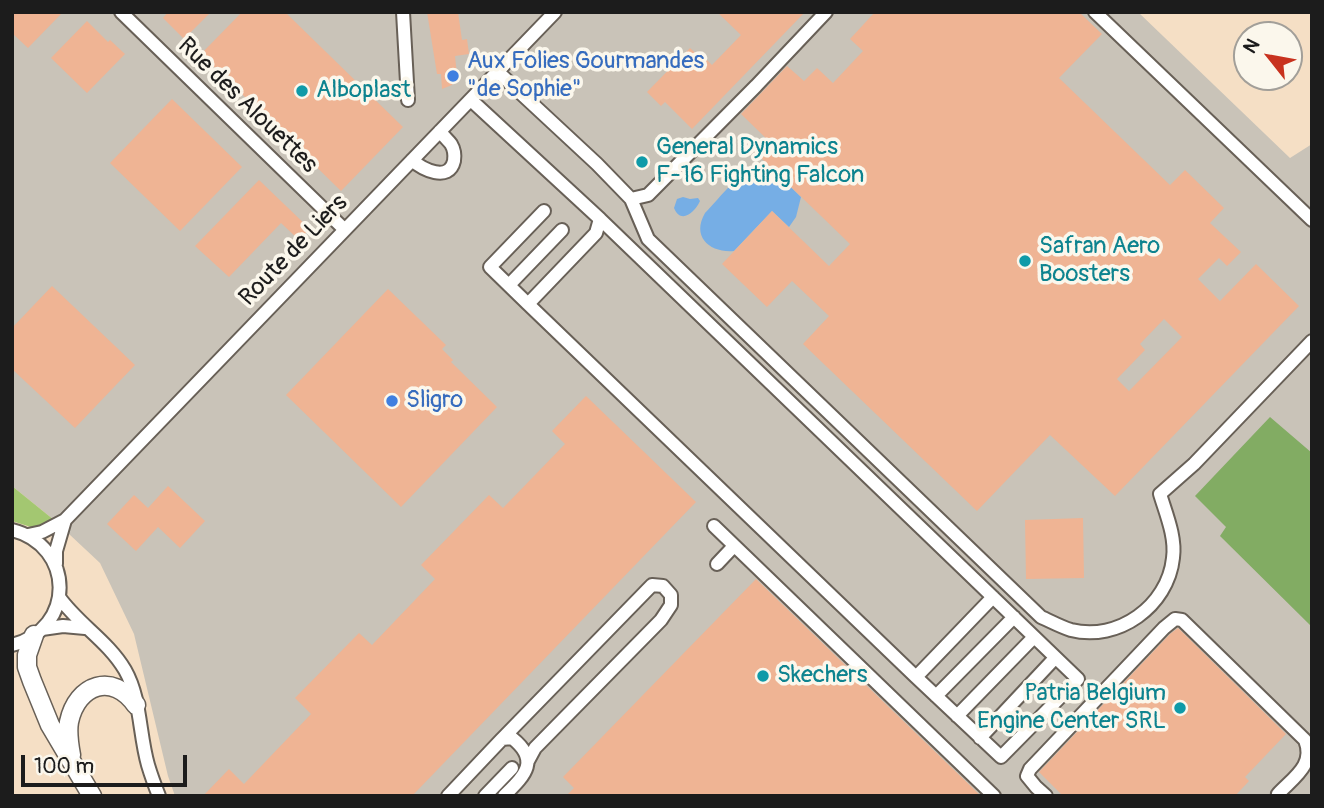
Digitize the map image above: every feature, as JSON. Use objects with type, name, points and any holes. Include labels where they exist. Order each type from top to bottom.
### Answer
[{"type":"highway","points":[[38,632],[27,655],[29,673],[50,724],[92,796]]},
{"type":"highway","points":[[72,762],[69,722],[75,706],[85,694],[95,688],[111,686],[122,690],[136,705]]},
{"type":"street","name":"Rue des Alouettes","points":[[121,12],[344,229]]},
{"type":"street","points":[[403,12],[408,100]]},
{"type":"street","name":"Route de Liers","points":[[28,535],[42,532],[65,520],[555,12]]},
{"type":"street","points":[[631,199],[648,195],[826,12]]},
{"type":"street","points":[[1095,12],[1312,220]]},
{"type":"street","points":[[498,72],[631,199],[648,239],[1041,617],[1070,630],[1099,632],[1127,625],[1151,606],[1168,580],[1174,556],[1170,528],[1160,494],[1194,464],[1312,341]]},
{"type":"street","points":[[471,100],[600,219],[1078,679],[1001,757],[489,267],[544,211]]},
{"type":"street","points":[[412,160],[422,168],[438,173],[447,171],[454,165],[455,154],[452,146],[440,131]]},
{"type":"street","points":[[528,304],[596,233],[600,219]]},
{"type":"street","points":[[509,285],[562,230]]},
{"type":"street","name":"Route de Liers","points":[[55,565],[65,520]]},
{"type":"street","points":[[713,526],[994,796]]},
{"type":"street","points":[[12,530],[28,535],[47,550],[59,575],[59,597],[55,611],[38,632],[25,641],[12,645]]},
{"type":"street","points":[[717,564],[734,546]]},
{"type":"street","points":[[448,796],[652,585],[663,586],[671,596],[671,605],[661,620],[535,748],[524,775],[504,796]]},
{"type":"street","points":[[59,597],[124,668],[131,683],[148,765],[159,796]]},
{"type":"street","points":[[916,677],[993,597]]},
{"type":"street","points":[[936,696],[1014,617]]},
{"type":"street","points":[[1046,796],[1027,776],[1030,769],[1175,619],[1182,621],[1305,740],[1309,749],[1308,760],[1278,795]]},
{"type":"street","points":[[38,632],[63,626],[85,628]]},
{"type":"street","points":[[957,716],[1034,637]]},
{"type":"street","points":[[980,738],[1055,658]]},
{"type":"street","points":[[502,739],[512,738],[521,745],[528,761]]},
{"type":"street","points":[[485,796],[512,768]]},
{"type":"shaded area","points":[[12,12],[1138,12],[1290,158],[1312,144],[1312,796],[175,796],[134,634],[100,563],[12,486]]},
{"type":"green space","points":[[1270,417],[1312,453],[1310,625],[1220,536],[1226,527],[1195,496]]},
{"type":"green space","points":[[12,486],[54,520],[37,529],[12,521]]},
{"type":"water","points":[[762,167],[772,169],[801,197],[796,217],[789,227],[772,211],[734,251],[717,249],[705,242],[700,229],[705,213],[745,173]]},
{"type":"water","points":[[698,198],[700,201],[691,213],[680,216],[674,208],[677,199]]},
{"type":"building","points":[[12,12],[63,12],[28,48],[12,33]]},
{"type":"building","points":[[168,12],[211,12],[184,39],[163,18]]},
{"type":"building","name":"Alboplast","points":[[242,12],[285,12],[403,127],[341,191],[201,54]]},
{"type":"building","points":[[427,12],[458,12],[462,40],[467,39],[469,54],[455,56],[457,75],[452,85],[442,89],[441,74],[437,74]]},
{"type":"building","points":[[717,12],[805,12],[692,129],[665,102],[661,106],[647,92],[690,48],[712,65],[741,35]]},
{"type":"building","name":"Safran Aero Boosters","points":[[875,12],[1079,12],[1102,34],[1059,78],[1170,185],[1185,170],[1224,208],[1210,223],[1241,252],[1227,266],[1219,258],[1198,279],[1220,301],[1256,264],[1299,306],[1115,496],[1050,435],[977,511],[803,344],[829,316],[792,281],[767,307],[722,264],[772,211],[829,266],[850,244],[760,157],[772,144],[741,114],[787,66],[804,81],[817,68],[833,83],[863,51],[850,39]],"holes":[[[1164,319],[1182,337],[1129,391],[1117,379],[1145,350],[1140,344]]]},
{"type":"building","points":[[87,21],[125,54],[87,93],[51,58]]},
{"type":"building","points":[[172,99],[242,167],[180,231],[110,163]]},
{"type":"building","points":[[259,180],[310,229],[299,240],[281,223],[229,277],[195,246]]},
{"type":"building","points":[[52,286],[135,365],[75,428],[12,369],[12,328]]},
{"type":"building","name":"Sligro","points":[[388,289],[446,345],[442,349],[453,360],[451,362],[497,407],[401,507],[286,395]]},
{"type":"building","points":[[586,396],[696,502],[412,796],[203,796],[229,769],[244,784],[311,714],[295,698],[359,633],[372,645],[435,579],[421,565],[489,495],[503,508],[565,444],[552,431]]},
{"type":"building","points":[[168,486],[205,521],[180,548],[158,527],[136,551],[107,524],[134,495],[148,508]]},
{"type":"building","points":[[1083,518],[1084,578],[1026,579],[1025,520]]},
{"type":"building","name":"Skechers","points":[[756,579],[981,796],[566,796],[574,788],[563,777]]},
{"type":"building","name":"Patria Belgium Engine Center SRL","points":[[1178,628],[1286,734],[1245,777],[1249,781],[1235,796],[1063,796],[1039,772]]},
{"type":"place","name":"Aux Folies Gourmandes \"de Sophie\"","points":[[453,76]]},
{"type":"place","name":"Alboplast","points":[[302,91]]},
{"type":"place","name":"General Dynamics F-16 Fighting Falcon","points":[[642,162]]},
{"type":"place","name":"Safran Aero Boosters","points":[[1025,261]]},
{"type":"place","name":"Sligro","points":[[392,401]]},
{"type":"place","name":"Skechers","points":[[763,676]]},
{"type":"place","name":"Patria Belgium Engine Center SRL","points":[[1180,708]]}]
